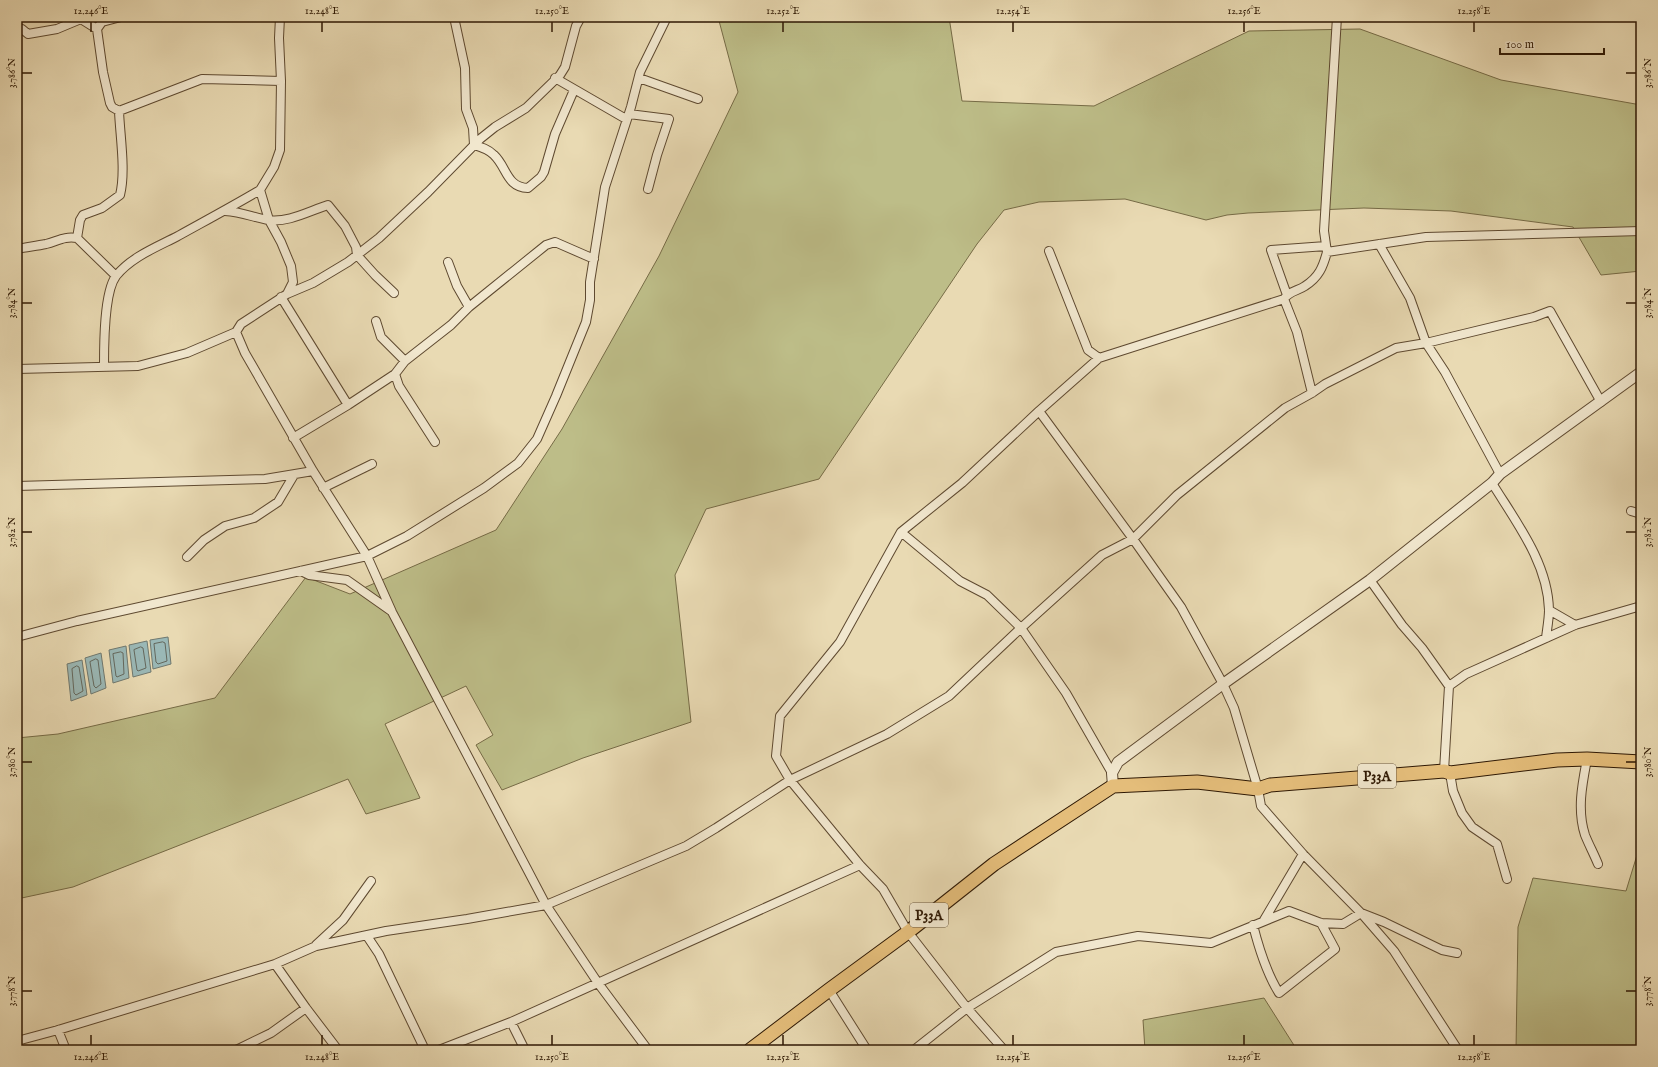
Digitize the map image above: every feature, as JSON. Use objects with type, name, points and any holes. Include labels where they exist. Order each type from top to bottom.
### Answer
[{"type":"main road","name":"P33A","points":[[750,1050],[828,990],[908,932],[994,864],[1113,786],[1197,782],[1258,789],[1270,785],[1447,772],[1557,760],[1586,759],[1641,762]]},
{"type":"street","points":[[119,111],[112,107],[110,103],[103,72],[97,29],[102,22],[121,17]]},
{"type":"street","points":[[104,366],[104,337],[108,302],[111,288],[116,276],[134,260],[225,211],[260,190],[274,167],[280,150],[280,17]]},
{"type":"street","points":[[454,17],[465,68],[466,110],[474,128],[474,145]]},
{"type":"street","points":[[17,368],[104,366],[127,367],[156,362],[188,353],[236,332],[240,324],[284,296],[314,284],[379,238],[423,197],[474,145],[495,127],[526,108],[555,78],[560,75],[565,67],[576,26],[581,17]]},
{"type":"street","points":[[17,637],[77,621],[367,556],[407,536],[484,488],[518,463],[537,439],[586,322],[590,300],[590,282],[605,187],[639,78],[652,46],[667,17]]},
{"type":"street","points":[[1004,1050],[967,1008],[908,932],[883,889],[860,864],[790,780],[776,756],[780,716],[840,642],[900,532],[962,483],[1039,411],[1099,358],[1285,297],[1305,287],[1322,270],[1327,249],[1324,231],[1337,17]]},
{"type":"street","points":[[17,29],[22,29],[28,34],[57,29],[79,18],[97,29]]},
{"type":"street","points":[[555,78],[574,90],[628,116],[669,119],[656,155],[648,189]]},
{"type":"street","points":[[639,78],[698,99]]},
{"type":"street","points":[[119,111],[202,79],[281,81]]},
{"type":"street","points":[[474,145],[485,148],[494,154],[514,184],[528,188],[542,177],[555,134],[574,90]]},
{"type":"street","points":[[77,238],[83,215],[102,208],[120,195],[122,188],[122,168],[119,111]]},
{"type":"street","points":[[260,190],[269,220],[281,242],[291,266],[292,282],[284,296]]},
{"type":"street","points":[[225,211],[243,212],[269,220],[285,220],[328,205],[345,226],[356,247],[357,255],[394,293]]},
{"type":"street","points":[[1312,394],[1297,332],[1271,250],[1327,249],[1379,244],[1426,237],[1641,231]]},
{"type":"street","points":[[17,249],[47,244],[69,236],[77,238],[116,276]]},
{"type":"street","points":[[293,438],[348,405],[395,374],[405,361],[450,326],[469,307],[546,245],[552,242],[557,243],[594,259]]},
{"type":"street","points":[[1379,244],[1410,298],[1426,343],[1445,372],[1500,474]]},
{"type":"street","points":[[1049,251],[1088,350],[1099,358]]},
{"type":"street","points":[[448,262],[457,286],[469,307]]},
{"type":"street","points":[[284,296],[348,405]]},
{"type":"street","points":[[17,1041],[275,964],[316,946],[366,936],[386,930],[467,919],[546,905],[686,846],[790,780],[887,734],[949,696],[1021,628],[1102,555],[1133,538],[1177,495],[1285,408],[1312,394],[1325,384],[1396,348],[1426,343],[1550,312],[1601,402]]},
{"type":"street","points":[[376,321],[382,337],[405,361]]},
{"type":"street","points":[[236,332],[245,353],[293,438],[367,556],[392,612],[546,905],[598,983],[648,1050]]},
{"type":"street","points":[[1112,773],[1118,762],[1223,684],[1370,580],[1492,483],[1500,474],[1641,372]]},
{"type":"street","points":[[395,374],[399,386],[435,442]]},
{"type":"street","points":[[1039,411],[1133,538],[1180,607],[1223,684],[1234,708],[1258,789],[1260,806],[1303,854],[1361,913],[1394,951],[1458,1050]]},
{"type":"street","points":[[323,488],[372,464]]},
{"type":"street","points":[[17,486],[265,479],[313,471]]},
{"type":"street","points":[[187,557],[204,540],[225,526],[254,518],[278,502],[294,474]]},
{"type":"street","points":[[1492,483],[1528,541],[1544,578],[1549,610],[1546,638]]},
{"type":"street","points":[[1631,511],[1641,514]]},
{"type":"street","points":[[900,532],[960,581],[987,595],[1021,628],[1066,693],[1112,773],[1113,786]]},
{"type":"street","points":[[301,571],[309,575],[347,580],[392,612]]},
{"type":"street","points":[[1370,580],[1402,625],[1422,648],[1449,686],[1447,772],[1462,813],[1472,827],[1497,844],[1507,879]]},
{"type":"street","points":[[1449,686],[1466,674],[1575,625],[1641,606]]},
{"type":"street","points":[[1549,610],[1575,625]]},
{"type":"street","points":[[1586,759],[1582,786],[1582,820],[1586,836],[1598,864]]},
{"type":"street","points":[[1264,920],[1303,854]]},
{"type":"street","points":[[439,1050],[511,1022],[860,864]]},
{"type":"street","points":[[316,946],[343,920],[371,881]]},
{"type":"street","points":[[914,1050],[967,1008],[1056,952],[1138,936],[1211,943],[1289,911],[1321,923],[1343,924],[1361,913]]},
{"type":"street","points":[[1361,913],[1384,922],[1442,950],[1457,953]]},
{"type":"street","points":[[1253,925],[1261,957],[1272,982],[1279,993],[1334,949],[1321,923]]},
{"type":"street","points":[[366,936],[379,954],[426,1050]]},
{"type":"street","points":[[275,964],[338,1050]]},
{"type":"street","points":[[828,990],[867,1050]]},
{"type":"street","points":[[236,1050],[271,1032],[306,1008]]},
{"type":"street","points":[[511,1022],[525,1050]]},
{"type":"street","points":[[58,1030],[66,1050]]},
{"type":"green space","points":[[718,17],[949,17],[962,101],[1094,106],[1249,31],[1360,29],[1501,80],[1641,105],[1641,271],[1601,275],[1573,227],[1451,211],[1364,208],[1248,213],[1227,215],[1206,220],[1125,199],[1039,202],[1004,210],[977,244],[819,479],[706,509],[675,575],[691,722],[583,758],[502,790],[476,745],[493,735],[466,686],[385,724],[420,798],[366,814],[348,779],[73,887],[17,899],[17,738],[58,734],[215,698],[306,577],[350,594],[496,530],[562,429],[659,256],[738,92]]},
{"type":"green space","points":[[1637,855],[1641,855],[1641,1050],[1516,1050],[1518,927],[1533,878],[1626,891]]},
{"type":"green space","points":[[1264,998],[1297,1050],[1145,1050],[1143,1020]]},
{"type":"water","points":[[168,637],[171,664],[153,669],[150,640]]},
{"type":"water","points":[[147,641],[151,672],[133,677],[129,645]]},
{"type":"water","points":[[126,646],[129,678],[113,683],[109,650]]},
{"type":"water","points":[[101,653],[106,688],[91,694],[85,658]]},
{"type":"water","points":[[82,660],[87,695],[71,701],[67,664]]}]
